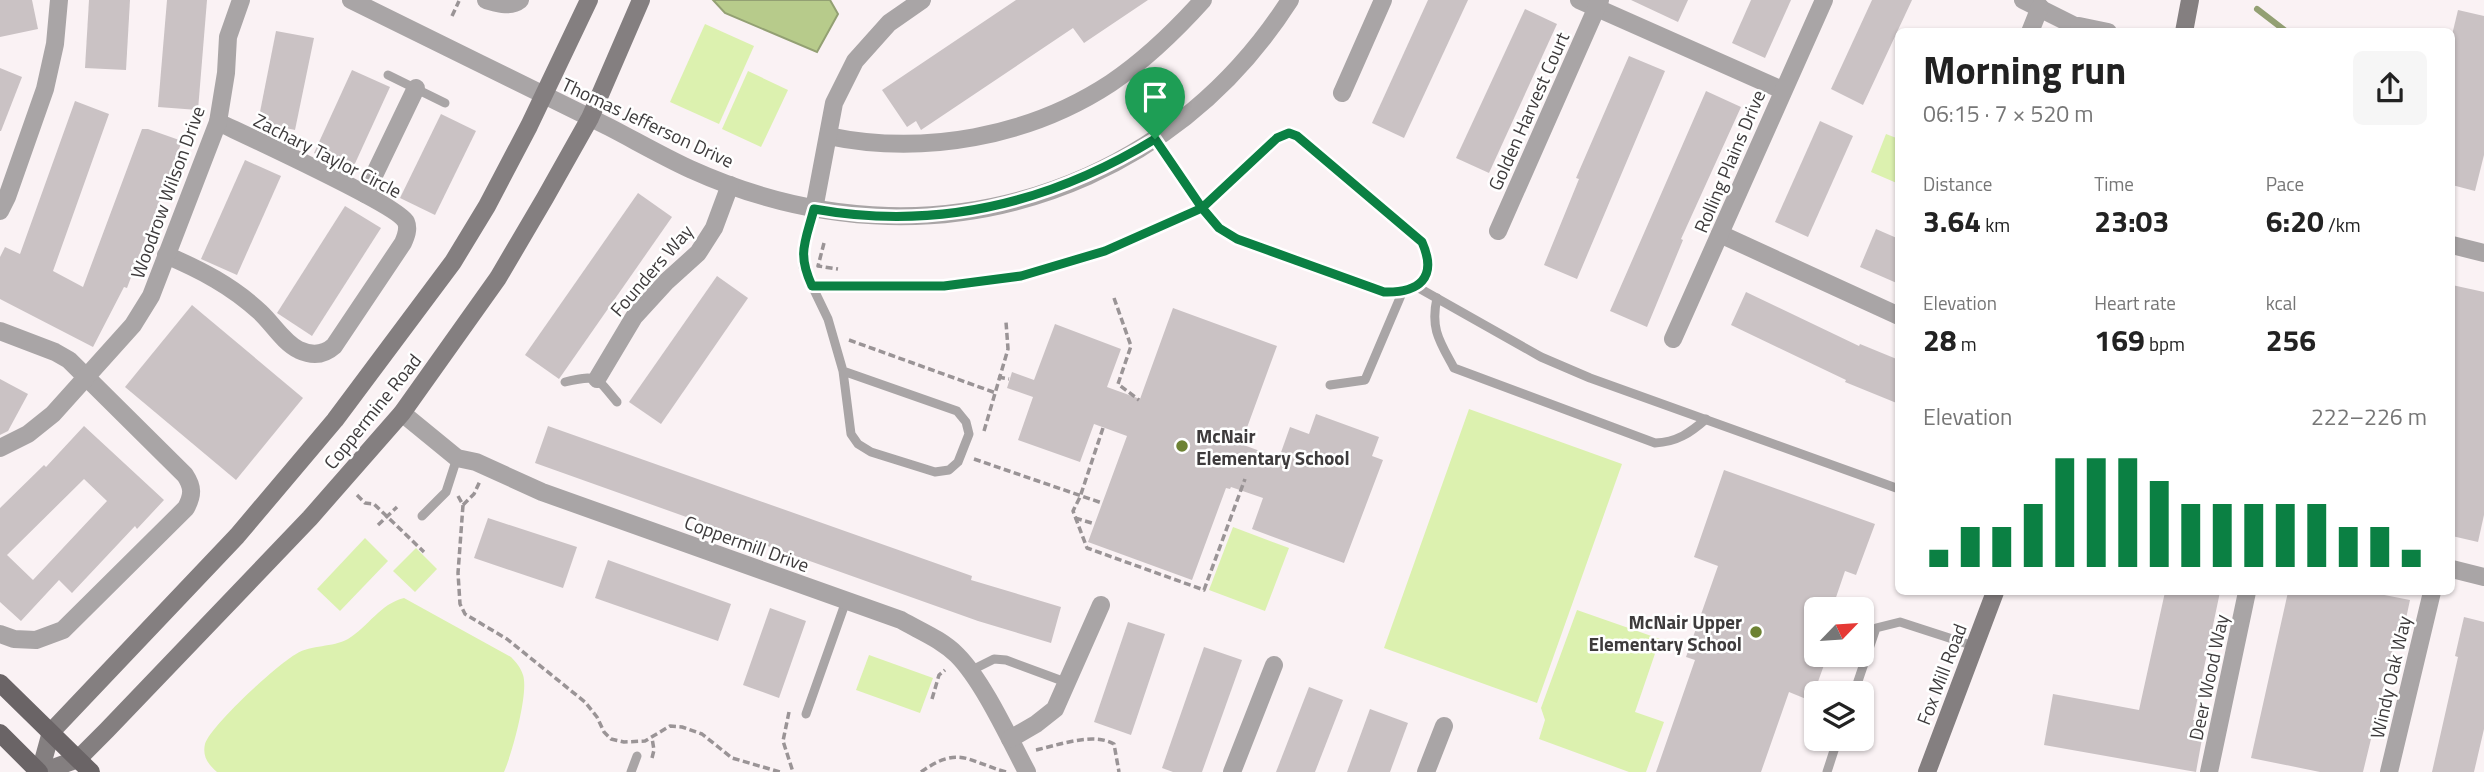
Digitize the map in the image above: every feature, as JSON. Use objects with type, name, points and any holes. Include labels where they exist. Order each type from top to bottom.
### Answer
[{"type":"main road","points":[[0,682],[91,772]]},
{"type":"main road","points":[[0,733],[40,772]]},
{"type":"street","points":[[0,211],[45,89],[55,44],[60,0]]},
{"type":"street","name":"Woodrow Wilson Drive","points":[[0,448],[28,434],[53,414],[133,325],[151,296],[218,122],[226,73],[228,37],[241,0]]},
{"type":"street","name":"Thomas Jefferson Drive","points":[[351,0],[691,169],[730,184],[814,209],[859,216],[902,216],[991,207],[1055,190],[1116,162],[1155,139],[1200,105],[1241,66],[1290,0]]},
{"type":"street","points":[[486,0],[505,4],[520,0]]},
{"type":"street","name":"Coppermine Road","points":[[40,772],[51,732],[237,536],[366,379],[453,262],[487,206],[589,0]]},
{"type":"street","name":"Coppermine Road","points":[[40,772],[78,759],[310,518],[402,413],[498,278],[590,118],[641,0]]},
{"type":"street","points":[[814,209],[834,103],[855,61],[889,23],[922,0]]},
{"type":"street","points":[[828,136],[861,143],[940,143],[1000,132],[1062,109],[1112,82],[1166,38],[1203,0]]},
{"type":"street","points":[[1342,93],[1383,0]]},
{"type":"street","points":[[1579,0],[1598,4],[1782,90]]},
{"type":"street","name":"Rolling Plains Drive","points":[[1673,339],[1824,0]]},
{"type":"street","points":[[2184,28],[2190,0]]},
{"type":"street","name":"Golden Harvest Court","points":[[1498,231],[1598,4]]},
{"type":"street","points":[[2030,28],[2031,4],[2081,28]]},
{"type":"street","points":[[365,194],[416,88]]},
{"type":"street","name":"Zachary Taylor Circle","points":[[166,255],[201,270],[235,290],[299,349],[313,354],[325,354],[334,346],[407,233],[407,223],[399,214],[365,194],[218,122]]},
{"type":"street","name":"Founders Way","points":[[597,379],[634,317],[667,281],[698,253],[714,228],[730,184]]},
{"type":"street","points":[[1720,234],[1895,314]]},
{"type":"street","points":[[2455,246],[2484,253]]},
{"type":"street","points":[[0,331],[69,360],[185,475],[191,483],[192,496],[177,517],[64,630],[36,640],[14,639],[0,634]]},
{"type":"street","name":"Coppermill Drive","points":[[402,413],[457,458],[486,467],[542,492],[901,620],[941,642],[970,671],[1027,772]]},
{"type":"street","points":[[2455,570],[2484,577]]},
{"type":"street","name":"Fox Mill Road","points":[[1927,772],[1994,595]]},
{"type":"street","name":"Deer Wood Way","points":[[2209,772],[2246,595]]},
{"type":"street","name":"Windy Oak Way","points":[[2389,772],[2431,595]]},
{"type":"street","points":[[1013,746],[1055,709],[1101,605]]},
{"type":"street","points":[[1232,772],[1274,665]]},
{"type":"street","points":[[1426,772],[1444,726]]},
{"type":"lane","points":[[388,75],[445,103]]},
{"type":"lane","points":[[812,286],[944,286],[1021,276],[1105,251],[1202,208],[1277,138],[1289,133],[1297,136],[1422,242],[1428,257],[1426,274],[1417,287],[1402,293],[1384,292],[1237,239],[1219,228],[1202,208],[1155,139]]},
{"type":"lane","points":[[814,209],[803,252],[803,267],[828,319],[843,371],[852,434],[858,444],[871,452],[935,472],[949,470],[958,462],[969,433],[966,422],[957,411],[843,371]]},
{"type":"lane","points":[[1417,287],[1541,357],[1590,378],[1895,488]]},
{"type":"lane","points":[[1330,385],[1365,380],[1402,293]]},
{"type":"lane","points":[[1437,298],[1433,318],[1438,338],[1454,368],[1655,443],[1686,436],[1706,419]]},
{"type":"lane","points":[[565,382],[586,377],[597,379],[617,402]]},
{"type":"lane","points":[[422,516],[446,492],[457,458]]},
{"type":"lane","points":[[806,715],[846,601]]},
{"type":"lane","points":[[1858,681],[1876,628],[1900,622],[1974,646]]},
{"type":"lane","points":[[970,671],[994,659],[1006,660],[1068,683]]},
{"type":"lane","points":[[1827,772],[1834,751]]},
{"type":"lane","points":[[631,772],[637,756]]},
{"type":"path","points":[[452,16],[459,1]]},
{"type":"path","points":[[824,243],[818,266],[838,269]]},
{"type":"path","points":[[1114,298],[1131,346],[1118,384],[1139,400]]},
{"type":"path","points":[[849,340],[996,393]]},
{"type":"path","points":[[998,377],[1009,379]]},
{"type":"path","points":[[1103,428],[1073,511],[1087,548],[1204,590],[1245,479]]},
{"type":"path","points":[[974,459],[1102,503]]},
{"type":"path","points":[[463,505],[474,494],[486,467]]},
{"type":"path","points":[[357,495],[365,503],[373,504],[424,552]]},
{"type":"path","points":[[457,496],[463,505],[458,573],[460,604],[465,614],[514,644],[585,702],[597,717],[604,733],[611,739],[624,742],[645,741],[670,726],[682,727],[702,734],[732,758],[780,772]]},
{"type":"path","points":[[379,526],[397,507]]},
{"type":"path","points":[[1075,518],[1095,524]]},
{"type":"path","points":[[409,538],[416,530]]},
{"type":"path","points":[[932,699],[939,675],[945,670]]},
{"type":"path","points":[[789,712],[783,741],[793,772]]},
{"type":"path","points":[[651,760],[654,750],[652,737]]},
{"type":"path","points":[[1013,746],[1107,740],[1114,744],[1119,772]]},
{"type":"path","points":[[921,772],[948,757],[964,757],[1006,772]]},
{"type":"shaded area","points":[[713,0],[830,0],[838,14],[817,52],[725,13]]},
{"type":"shaded area","points":[[705,24],[754,46],[719,124],[670,102]]},
{"type":"shaded area","points":[[748,71],[788,90],[761,147],[722,129]]},
{"type":"shaded area","points":[[1886,134],[1895,137],[1895,182],[1871,172]]},
{"type":"shaded area","points":[[1469,409],[1622,464],[1537,703],[1384,648]]},
{"type":"shaded area","points":[[1233,527],[1289,548],[1265,611],[1209,590]]},
{"type":"shaded area","points":[[365,538],[388,561],[340,611],[317,589]]},
{"type":"shaded area","points":[[416,548],[437,569],[415,592],[393,571]]},
{"type":"shaded area","points":[[404,598],[511,657],[520,668],[524,683],[522,708],[504,772],[217,772],[211,767],[204,753],[210,735],[261,682],[302,651],[348,639],[381,610]]},
{"type":"shaded area","points":[[1577,610],[1660,639],[1635,712],[1664,722],[1646,772],[1629,772],[1539,739],[1545,720],[1541,708]]},
{"type":"shaded area","points":[[869,655],[933,678],[920,713],[856,690]]},
{"type":"building","points":[[0,0],[32,0],[38,29],[0,37]]},
{"type":"building","points":[[89,0],[130,0],[126,70],[85,68]]},
{"type":"building","points":[[167,0],[207,0],[198,110],[158,107]]},
{"type":"building","points":[[1016,0],[1148,0],[1084,43],[1073,28],[921,130],[916,121],[907,127],[882,90]]},
{"type":"building","points":[[1428,0],[1468,0],[1404,138],[1372,123]]},
{"type":"building","points":[[1631,0],[1688,0],[1678,22]]},
{"type":"building","points":[[1751,0],[1791,0],[1765,58],[1732,43]]},
{"type":"building","points":[[1872,0],[1912,0],[1899,28],[1895,28],[1895,36],[1863,105],[1831,89]]},
{"type":"building","points":[[1525,9],[1557,24],[1489,173],[1456,158]]},
{"type":"building","points":[[2458,10],[2484,16],[2484,155],[2475,191],[2455,186],[2454,28]]},
{"type":"building","points":[[276,31],[314,38],[295,130],[258,122]]},
{"type":"building","points":[[1629,56],[1665,71],[1577,279],[1544,265],[1579,179],[1576,178]]},
{"type":"building","points":[[0,68],[22,77],[1,131],[0,131]]},
{"type":"building","points":[[352,70],[390,87],[352,170],[314,153]]},
{"type":"building","points":[[1706,91],[1741,107],[1681,239],[1683,240],[1647,327],[1610,311]]},
{"type":"building","points":[[75,101],[109,114],[53,271],[83,287],[142,129],[182,141],[127,288],[124,287],[93,347],[0,299],[0,257],[5,247],[20,254]]},
{"type":"building","points":[[441,114],[476,131],[435,215],[400,198]]},
{"type":"building","points":[[1820,121],[1853,136],[1808,237],[1775,222]]},
{"type":"building","points":[[245,160],[281,176],[237,275],[201,259]]},
{"type":"building","points":[[638,193],[672,217],[559,379],[525,355]]},
{"type":"building","points":[[345,206],[381,228],[312,336],[277,313]]},
{"type":"building","points":[[1876,229],[1895,237],[1895,282],[1860,267]]},
{"type":"building","points":[[717,276],[748,298],[661,424],[629,402]]},
{"type":"building","points":[[2455,286],[2484,292],[2484,515],[2478,542],[2455,537]]},
{"type":"building","points":[[1746,292],[1859,346],[1860,344],[1895,358],[1895,402],[1845,382],[1846,380],[1731,325]]},
{"type":"building","points":[[192,305],[303,398],[236,480],[125,387]]},
{"type":"building","name":"McNair Elementary School","points":[[1173,308],[1277,346],[1241,444],[1279,458],[1290,427],[1309,434],[1316,414],[1379,437],[1372,456],[1383,460],[1344,563],[1252,529],[1263,498],[1231,487],[1226,488],[1192,580],[1088,542],[1127,436],[1094,424],[1080,462],[1018,440],[1033,397],[1007,388],[1012,372],[1034,380],[1055,324],[1121,349],[1107,387],[1140,399]]},
{"type":"building","points":[[0,379],[28,394],[8,431],[0,435]]},
{"type":"building","points":[[84,426],[164,500],[137,529],[135,526],[72,593],[59,580],[21,621],[0,602],[0,508],[44,465],[46,467]],"holes":[[[84,479],[107,501],[33,580],[7,555]]]},
{"type":"building","points":[[548,426],[972,576],[971,580],[1061,607],[1051,643],[978,621],[535,463]]},
{"type":"building","name":"McNair Upper Elementary School","points":[[1724,470],[1875,524],[1856,575],[1845,571],[1836,597],[1804,597],[1804,667],[1823,667],[1818,681],[1804,681],[1804,698],[1789,692],[1761,772],[1656,772],[1695,660],[1686,657],[1718,566],[1694,557]]},
{"type":"building","points":[[488,518],[577,547],[563,588],[474,558]]},
{"type":"building","points":[[608,560],[731,604],[718,641],[595,598]]},
{"type":"building","points":[[2164,595],[2219,595],[2193,720],[2205,722],[2196,772],[2044,745],[2053,694],[2139,710]]},
{"type":"building","points":[[2287,595],[2384,595],[2410,600],[2401,642],[2395,640],[2363,772],[2320,772],[2251,758]]},
{"type":"building","points":[[770,608],[806,621],[779,698],[743,685]]},
{"type":"building","points":[[2464,617],[2484,622],[2484,729],[2474,772],[2432,772],[2458,657],[2455,656]]},
{"type":"building","points":[[1128,622],[1165,634],[1131,735],[1094,722]]},
{"type":"building","points":[[1204,647],[1242,660],[1202,772],[1173,772],[1162,768]]},
{"type":"building","points":[[1309,687],[1343,700],[1315,772],[1276,772]]},
{"type":"building","points":[[1370,709],[1408,723],[1390,772],[1347,772]]},
{"type":"waterway","points":[[2257,9],[2282,28]]},
{"type":"place","name":"McNair Elementary School","points":[[1182,446]]},
{"type":"place","name":"McNair Upper Elementary School","points":[[1756,632]]},
{"type":"route","points":[[1155,139],[1095,173],[1055,190],[991,207],[925,216],[859,216],[814,209],[803,252],[803,267],[812,286],[944,286],[1021,276],[1105,251],[1202,208],[1277,138],[1289,133],[1297,136],[1422,242],[1428,257],[1426,274],[1417,287],[1402,293],[1384,292],[1237,239],[1219,228],[1202,208],[1155,139]]}]
